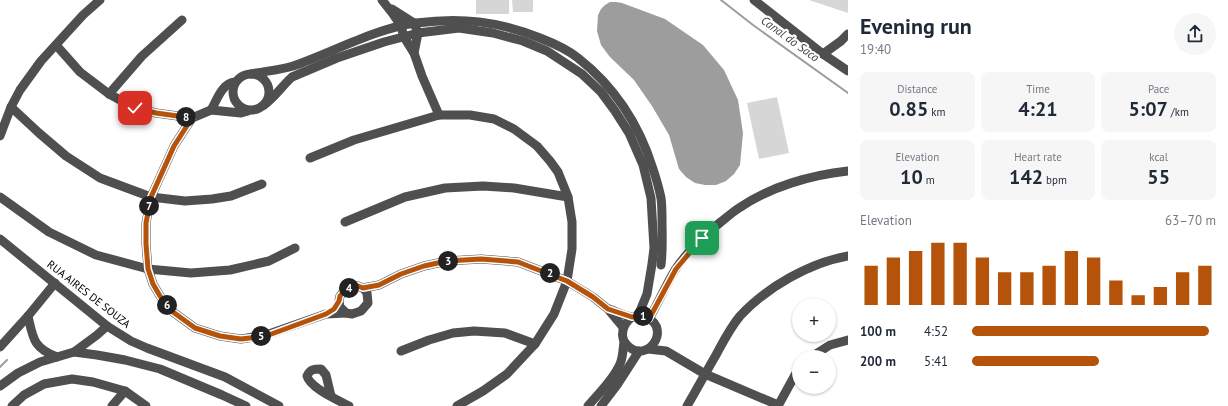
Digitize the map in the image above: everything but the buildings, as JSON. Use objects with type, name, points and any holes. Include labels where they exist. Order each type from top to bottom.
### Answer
[{"type":"street","points":[[0,136],[11,107],[20,90],[41,61],[83,15],[100,0]]},
{"type":"street","points":[[754,0],[823,54],[848,71]]},
{"type":"street","points":[[386,4],[414,23],[418,34],[414,53]]},
{"type":"street","points":[[386,4],[401,26],[404,37],[414,53],[439,115]]},
{"type":"street","points":[[386,4],[392,29]]},
{"type":"street","points":[[109,94],[142,56],[182,20]]},
{"type":"street","points":[[211,110],[218,96],[226,86],[235,82],[242,76],[293,66],[341,46],[414,23],[470,20],[502,25],[553,43],[577,57],[600,77],[620,100],[636,126],[648,154],[657,182],[661,199],[663,248],[647,294],[635,317]]},
{"type":"street","points":[[56,45],[80,72],[109,94],[135,108],[156,113],[192,118],[211,110],[241,113],[254,110],[273,98],[292,77],[337,58],[384,42],[404,37],[459,28],[493,33],[523,41],[546,51],[582,74],[601,92],[629,132],[643,165],[652,198],[654,248],[657,264]]},
{"type":"street","points":[[823,54],[848,34]]},
{"type":"street","points":[[251,74],[257,75],[266,83],[269,94],[264,105]]},
{"type":"street","points":[[235,82],[232,94],[237,104],[242,108],[254,110]]},
{"type":"street","points":[[11,107],[66,156],[100,178],[151,197],[185,201],[212,199],[232,196],[262,184]]},
{"type":"street","points":[[310,158],[354,140],[439,115],[470,115],[494,119],[514,129],[537,146],[550,160],[558,172],[568,198],[572,222],[572,249],[567,281],[554,314],[535,344],[507,374],[457,406]]},
{"type":"street","points":[[192,118],[174,146],[151,197],[146,223],[146,244],[148,269],[153,284],[160,296],[173,312],[195,328],[220,336],[241,339],[266,336],[326,314],[334,309],[340,296],[350,287],[358,286],[363,288],[379,285],[401,274],[424,266],[447,261],[481,259],[518,262],[567,281],[593,297],[608,309],[623,327]]},
{"type":"street","points":[[649,319],[676,269],[702,238],[738,208],[783,185],[834,172],[848,171]]},
{"type":"street","points":[[345,222],[405,197],[445,188],[482,186],[514,188],[568,198]]},
{"type":"street","points":[[0,197],[49,232],[89,252],[148,269],[191,273],[230,270],[269,261],[295,248]]},
{"type":"street","name":"RUA AIRES DE SOUZA","points":[[0,239],[107,326],[131,341],[225,377],[279,406]]},
{"type":"street","points":[[687,406],[728,333],[740,317],[757,301],[784,280],[827,260],[848,256]]},
{"type":"street","points":[[657,264],[676,269]]},
{"type":"street","points":[[0,347],[55,283]]},
{"type":"street","points":[[368,298],[379,285]]},
{"type":"street","points":[[326,314],[352,314],[361,311],[368,304],[367,293],[363,288]]},
{"type":"street","points":[[339,301],[340,307],[346,313]]},
{"type":"street","points":[[608,309],[635,317]]},
{"type":"street","points":[[28,316],[33,338],[39,348],[46,353],[57,357]]},
{"type":"street","points":[[666,351],[653,322],[644,316],[635,317],[627,321],[623,327],[622,337],[624,342],[633,350],[666,351],[705,374],[778,406],[792,379]]},
{"type":"street","points":[[0,386],[18,373],[40,362],[74,352],[107,326]]},
{"type":"street","points":[[401,351],[447,335],[474,331],[505,333],[535,344]]},
{"type":"street","points":[[601,406],[643,350],[653,345],[657,333]]},
{"type":"street","points":[[822,350],[830,345],[848,340]]},
{"type":"street","points":[[588,406],[612,378],[620,365],[624,342]]},
{"type":"street","points":[[74,352],[125,360],[160,369],[246,406]]},
{"type":"street","points":[[12,406],[24,395],[44,384],[72,379],[93,382],[125,391],[146,406]]},
{"type":"street","points":[[112,406],[125,391]]},
{"type":"street","points":[[331,396],[349,406]]},
{"type":"shaded area","points":[[476,0],[509,0],[509,14],[476,14]]},
{"type":"shaded area","points":[[512,0],[533,0],[533,12],[513,12]]},
{"type":"shaded area","points":[[809,0],[848,0],[848,13]]},
{"type":"shaded area","points":[[610,2],[622,3],[665,19],[703,45],[724,70],[738,100],[743,133],[740,165],[734,174],[726,181],[716,185],[695,183],[686,177],[679,169],[669,135],[652,106],[634,80],[610,57],[601,45],[597,31],[598,15],[601,9]]},
{"type":"shaded area","points":[[777,97],[789,153],[759,159],[747,103]]},
{"type":"waterway","name":"Canal do Saco","points":[[721,0],[753,25],[848,93]]},
{"type":"waterway","points":[[0,367],[7,360]]},
{"type":"route","points":[[135,108],[156,113],[192,118],[174,146],[151,197],[146,223],[148,269],[153,284],[160,296],[173,312],[195,328],[220,336],[241,339],[266,336],[326,314],[334,309],[340,296],[350,287],[358,286],[363,288],[379,285],[401,274],[424,266],[447,261],[481,259],[518,262],[567,281],[593,297],[608,309],[632,317],[644,316],[649,319],[676,269],[702,238]]}]
